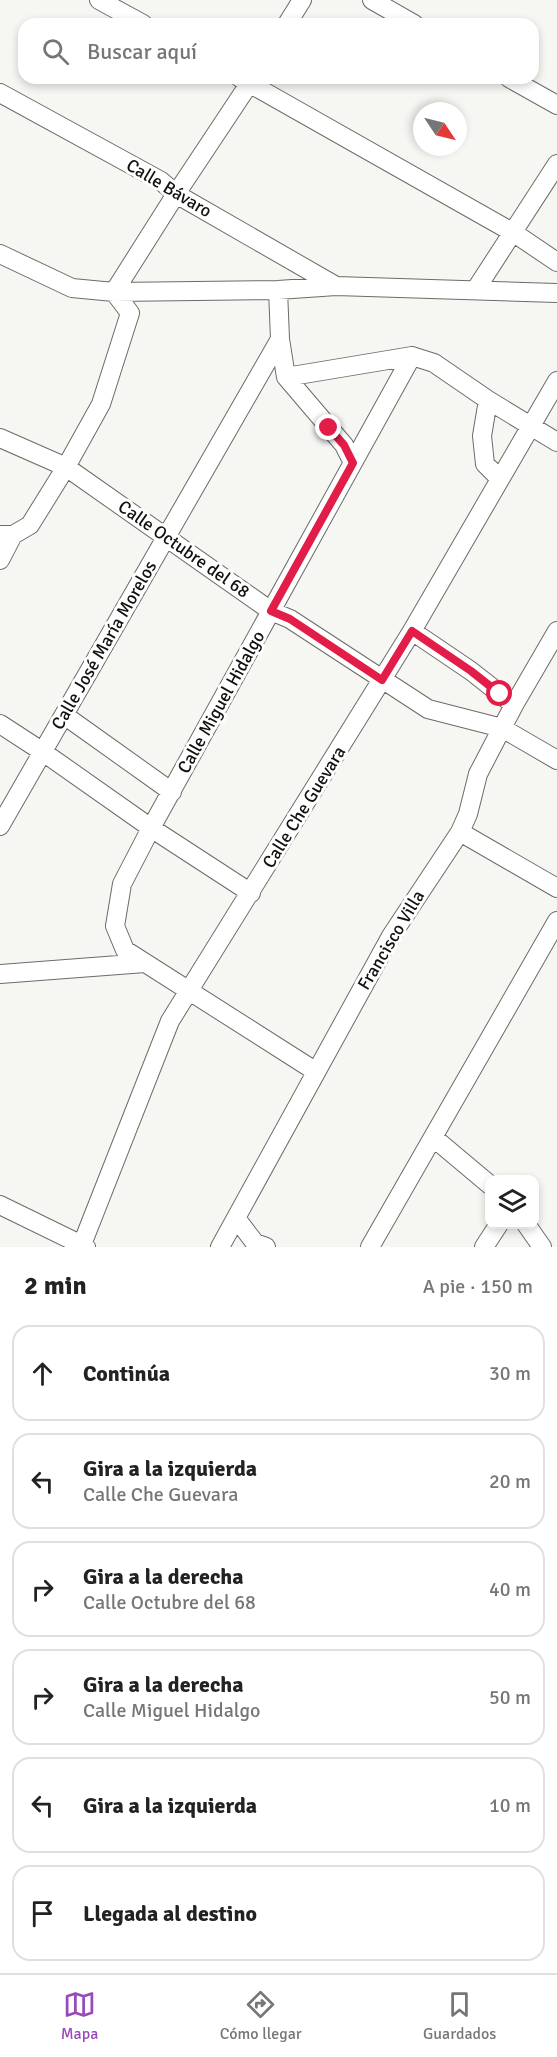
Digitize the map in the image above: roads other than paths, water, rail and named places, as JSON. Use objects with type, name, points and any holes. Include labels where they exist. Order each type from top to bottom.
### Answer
[{"type":"street","points":[[99,0],[132,18]]},
{"type":"street","points":[[290,18],[302,0]]},
{"type":"street","points":[[372,0],[404,18]]},
{"type":"street","points":[[114,292],[245,84]]},
{"type":"street","points":[[254,84],[514,233],[557,262]]},
{"type":"street","points":[[520,84],[557,105]]},
{"type":"street","name":"Calle Bávaro","points":[[0,93],[161,181],[176,194],[336,285]]},
{"type":"street","points":[[476,289],[557,164]]},
{"type":"street","points":[[0,255],[72,288],[114,292],[278,290],[336,285],[557,293]]},
{"type":"street","points":[[278,290],[280,339],[286,378],[344,445],[353,463]]},
{"type":"street","points":[[0,560],[7,535],[30,525],[101,404],[130,313],[114,292]]},
{"type":"street","name":"Calle José María Morelos","points":[[0,826],[280,339]]},
{"type":"street","points":[[286,378],[412,356],[434,363],[530,427],[557,442]]},
{"type":"street","name":"Calle Miguel Hidalgo","points":[[145,963],[125,950],[115,926],[122,884],[412,356]]},
{"type":"street","name":"Calle Che Guevara","points":[[82,1246],[170,1021],[412,631],[557,381]]},
{"type":"street","points":[[488,400],[482,436],[485,464],[500,479]]},
{"type":"street","name":"Calle Octubre del 68","points":[[0,438],[66,467],[271,611],[290,619],[428,709],[502,728],[557,760]]},
{"type":"street","points":[[412,631],[471,671],[514,705]]},
{"type":"street","name":"Francisco Villa","points":[[220,1247],[391,936],[460,832],[468,814],[477,774],[557,631]]},
{"type":"street","points":[[64,715],[172,792]]},
{"type":"street","points":[[0,724],[151,828],[251,893]]},
{"type":"street","points":[[460,832],[557,888]]},
{"type":"street","points":[[370,1247],[557,921]]},
{"type":"street","points":[[0,974],[145,963],[315,1071]]},
{"type":"street","points":[[434,1138],[485,1182]]},
{"type":"street","points":[[0,1205],[82,1246]]},
{"type":"street","points":[[236,1218],[255,1243],[266,1247]]},
{"type":"street","points":[[484,1247],[496,1229]]},
{"type":"street","points":[[529,1229],[542,1247]]}]
